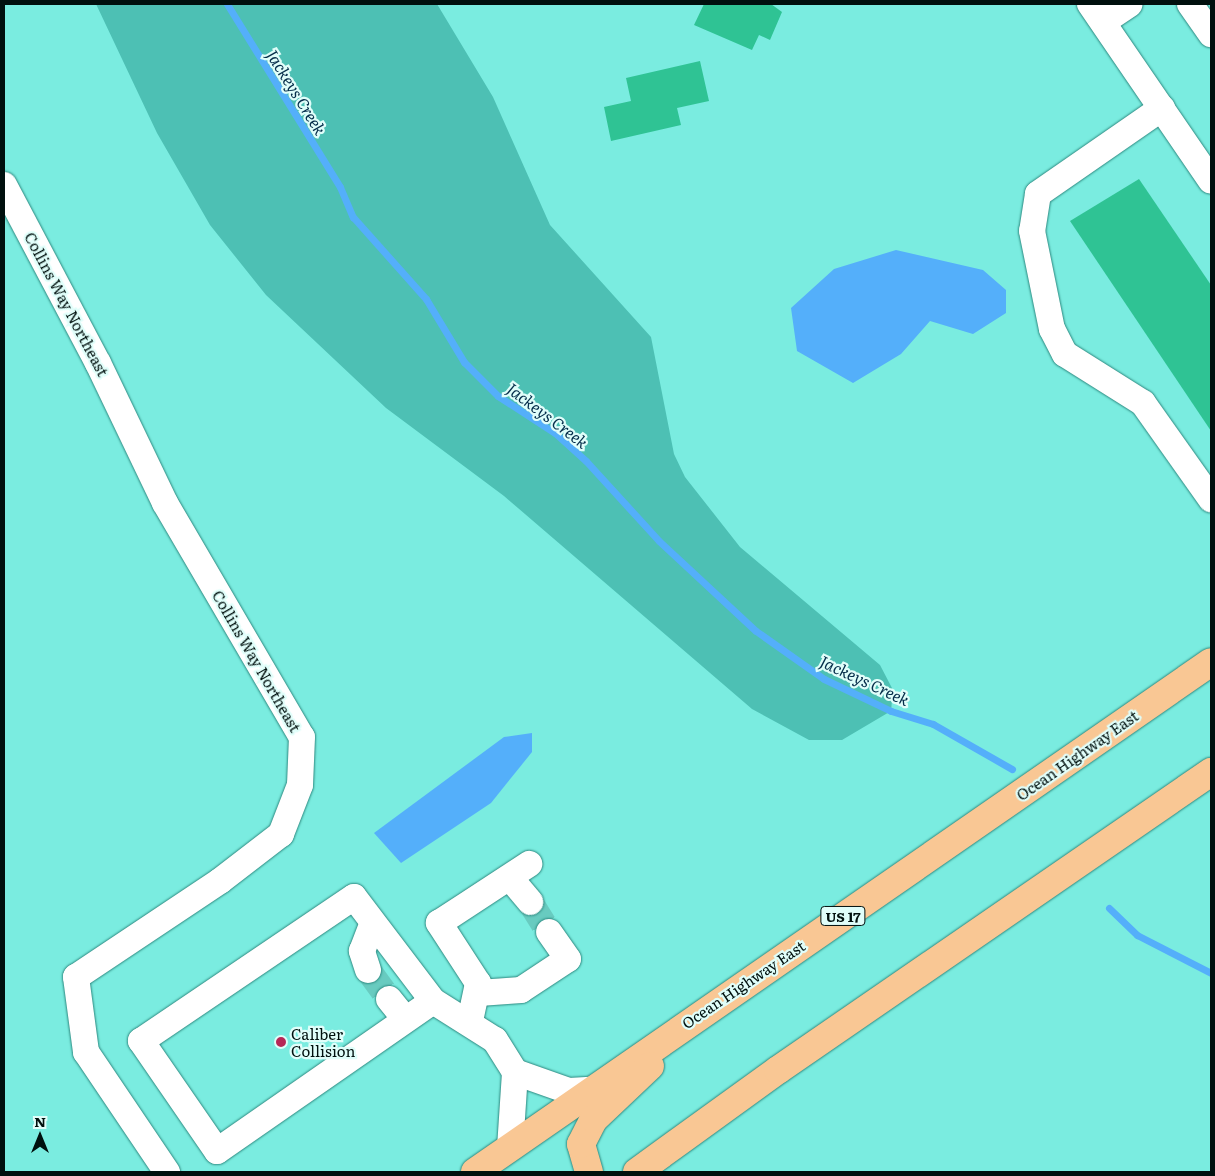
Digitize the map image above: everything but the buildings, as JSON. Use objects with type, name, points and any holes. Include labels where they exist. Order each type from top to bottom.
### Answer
[{"type":"highway","name":"Ocean Highway East","points":[[475,1172],[724,996],[1211,662]]},
{"type":"highway","points":[[637,1172],[778,1070],[1211,772]]},
{"type":"highway","points":[[589,1172],[581,1144],[594,1119],[724,996]]},
{"type":"street","points":[[1130,4],[1096,13],[1162,108],[1203,150],[1211,180]]},
{"type":"street","points":[[1190,4],[1211,34]]},
{"type":"street","points":[[1162,108],[1038,194],[1032,231],[1052,329],[1065,354],[1143,403],[1211,499]]},
{"type":"street","name":"Collins Way Northeast","points":[[4,185],[98,363],[165,503],[302,737],[300,785],[281,834],[220,881],[76,977],[86,1052],[167,1172]]},
{"type":"street","points":[[470,1021],[479,993],[478,983],[439,923],[520,871],[530,902]]},
{"type":"street","points":[[433,1001],[217,1151],[141,1041],[354,897],[433,1001],[470,1021],[495,1040],[515,1072],[510,1148]]},
{"type":"street","points":[[368,970],[362,951],[373,924]]},
{"type":"street","points":[[479,993],[521,990],[568,959],[550,932]]},
{"type":"street","points":[[389,999],[405,1019]]},
{"type":"street","points":[[515,1072],[569,1091],[591,1090]]},
{"type":"shaded area","points":[[96,4],[437,4],[493,97],[550,225],[651,337],[674,454],[685,477],[740,547],[880,665],[893,690],[891,711],[842,740],[809,740],[752,709],[504,496],[386,408],[266,295],[210,225],[157,133]]},
{"type":"shaded area","points":[[896,250],[983,270],[1006,290],[1006,313],[973,334],[930,321],[901,354],[853,383],[797,351],[791,308],[834,269]]},
{"type":"shaded area","points":[[532,733],[532,752],[491,803],[401,863],[374,833],[504,737]]},
{"type":"waterway","name":"Jackeys Creek","points":[[227,4],[340,187],[353,217],[426,299],[464,362],[498,396],[555,433],[586,461],[659,541],[756,631],[824,679],[891,711],[933,724],[1012,769]]},
{"type":"waterway","name":"Jackeys Creek","points":[[1109,908],[1137,935],[1211,973]]},
{"type":"tunnel","points":[[530,902],[549,932]]},
{"type":"tunnel","points":[[368,970],[389,999]]},
{"type":"place","name":"Caliber Collision","points":[[281,1042]]}]
